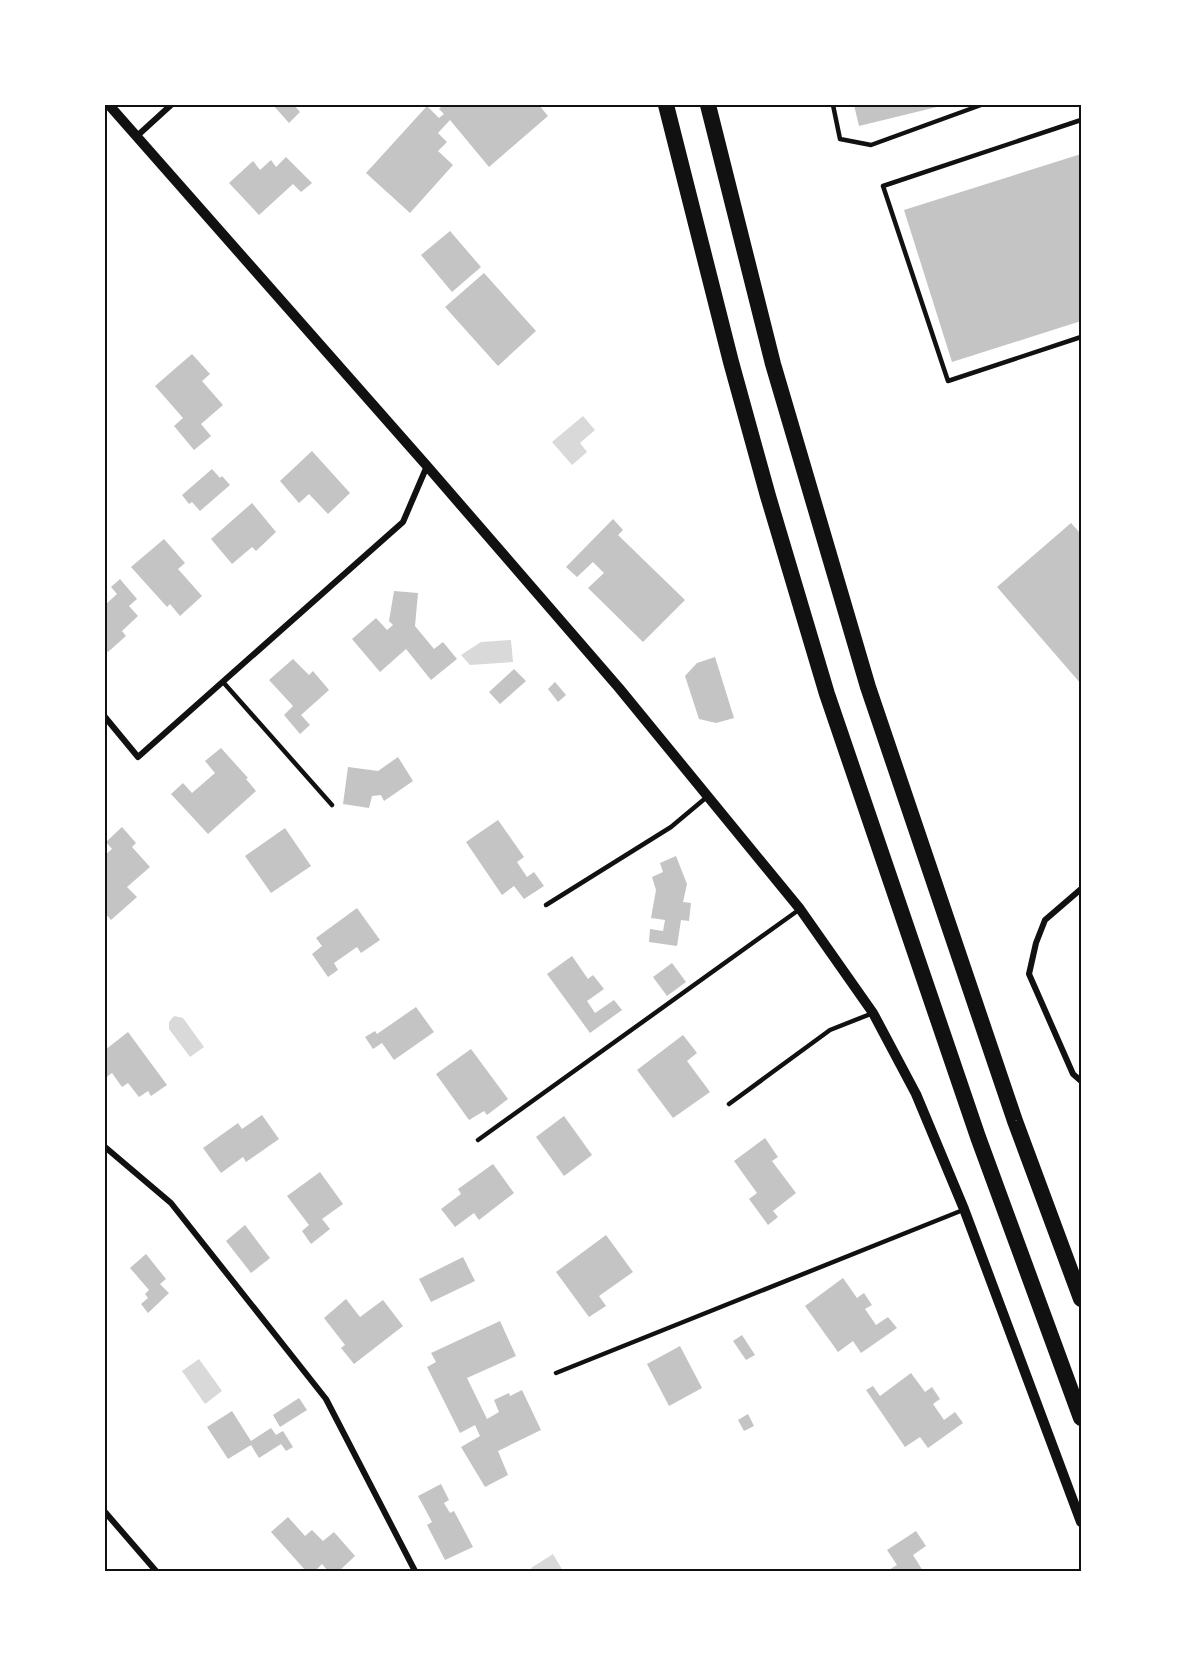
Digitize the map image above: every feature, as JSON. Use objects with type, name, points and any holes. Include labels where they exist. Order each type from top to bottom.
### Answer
[{"type":"highway","points":[[666,105],[738,385],[827,694],[978,1137],[1081,1418]]},
{"type":"highway","points":[[708,105],[773,364],[868,687],[1015,1121],[1081,1299]]},
{"type":"street","points":[[109,105],[619,688],[800,909],[873,1013],[915,1094],[964,1209],[1081,1522]]},
{"type":"street","points":[[137,136],[171,105]]},
{"type":"street","points":[[105,717],[138,757],[403,522],[427,466]]},
{"type":"street","points":[[1081,889],[1046,920],[1036,943],[1029,974],[1073,1074],[1081,1081]]},
{"type":"street","points":[[105,1147],[171,1203],[326,1399],[415,1571]]},
{"type":"street","points":[[105,1512],[156,1571]]},
{"type":"lane","points":[[833,105],[840,140],[871,145],[981,105]]},
{"type":"lane","points":[[1081,120],[883,186],[948,381],[1081,337]]},
{"type":"lane","points":[[223,682],[332,805]]},
{"type":"lane","points":[[546,904],[671,827],[708,796]]},
{"type":"lane","points":[[478,1140],[800,909]]},
{"type":"lane","points":[[729,1104],[830,1030],[873,1013]]},
{"type":"lane","points":[[556,1373],[964,1209]]},
{"type":"shaded area","points":[[583,416],[595,430],[580,443],[587,452],[572,465],[552,442]]},
{"type":"shaded area","points":[[511,640],[513,662],[470,665],[461,655],[481,642]]},
{"type":"shaded area","points":[[174,1016],[183,1018],[204,1047],[190,1057],[169,1029],[169,1022]]},
{"type":"shaded area","points":[[199,1359],[222,1391],[205,1404],[182,1371]]},
{"type":"shaded area","points":[[553,1554],[563,1571],[533,1571],[531,1568]]},
{"type":"building","points":[[273,105],[294,105],[300,112],[289,123]]},
{"type":"building","points":[[443,105],[539,105],[548,116],[489,167],[450,120],[438,133],[447,142],[438,151],[453,165],[410,213],[366,173],[427,106],[439,118],[444,114],[439,109]]},
{"type":"building","points":[[854,105],[940,105],[941,106],[859,126]]},
{"type":"building","points":[[1081,154],[1081,321],[952,362],[904,210]]},
{"type":"building","points":[[286,157],[312,183],[301,192],[293,184],[259,215],[229,183],[253,161],[260,170],[271,160],[276,167]]},
{"type":"building","points":[[450,231],[481,267],[452,292],[421,255]]},
{"type":"building","points":[[484,273],[536,331],[498,366],[445,307]]},
{"type":"building","points":[[192,354],[210,374],[202,381],[223,405],[201,424],[211,436],[194,450],[174,426],[183,418],[155,386]]},
{"type":"building","points":[[312,451],[350,493],[328,514],[309,494],[299,503],[280,481]]},
{"type":"building","points":[[212,469],[230,485],[200,511],[192,502],[189,504],[182,495]]},
{"type":"building","points":[[252,503],[276,532],[256,551],[252,547],[232,564],[211,539]]},
{"type":"building","points":[[613,519],[623,530],[618,535],[685,600],[643,642],[588,588],[604,573],[593,562],[577,577],[566,567]]},
{"type":"building","points":[[1071,523],[1081,534],[1081,684],[997,587]]},
{"type":"building","points":[[164,539],[185,563],[178,569],[202,596],[180,616],[170,604],[167,607],[131,567]]},
{"type":"building","points":[[120,579],[137,599],[129,606],[138,616],[122,631],[126,636],[108,652],[105,649],[105,605],[117,594],[111,587]]},
{"type":"building","points":[[394,591],[418,593],[415,626],[434,649],[443,642],[457,659],[431,680],[406,649],[380,672],[352,639],[376,618],[387,630],[393,625],[389,621]]},
{"type":"building","points":[[715,657],[734,718],[716,723],[699,719],[685,676],[697,663]]},
{"type":"building","points":[[293,659],[309,675],[313,671],[329,690],[301,715],[310,725],[300,734],[284,715],[293,706],[269,680]]},
{"type":"building","points":[[514,669],[526,681],[500,704],[489,692]]},
{"type":"building","points":[[555,682],[566,695],[558,702],[548,689]]},
{"type":"building","points":[[221,748],[248,778],[246,779],[256,791],[208,834],[171,794],[183,783],[192,793],[215,773],[205,761]]},
{"type":"building","points":[[398,757],[413,781],[384,801],[381,795],[372,796],[369,808],[343,804],[348,767],[378,771]]},
{"type":"building","points":[[498,820],[524,857],[517,862],[527,877],[534,872],[544,886],[524,899],[514,886],[502,895],[466,842]]},
{"type":"building","points":[[122,827],[136,843],[132,847],[150,867],[127,887],[137,897],[111,920],[105,913],[105,855],[112,849],[106,842]]},
{"type":"building","points":[[285,828],[311,866],[271,893],[245,856]]},
{"type":"building","points":[[676,856],[687,884],[683,902],[691,903],[689,921],[681,920],[677,946],[649,942],[650,929],[663,931],[665,920],[651,918],[656,890],[652,877],[663,872],[660,863]]},
{"type":"building","points":[[357,908],[380,940],[361,953],[357,947],[334,963],[338,970],[328,977],[312,954],[322,946],[316,938]]},
{"type":"building","points":[[572,956],[588,979],[593,975],[604,989],[587,1001],[595,1013],[614,1000],[622,1010],[590,1033],[547,974]]},
{"type":"building","points":[[672,963],[686,982],[667,996],[653,977]]},
{"type":"building","points":[[416,1007],[434,1032],[394,1060],[382,1043],[373,1049],[365,1037],[375,1031],[377,1034]]},
{"type":"building","points":[[128,1032],[167,1085],[151,1096],[148,1091],[139,1097],[128,1083],[122,1087],[112,1073],[105,1078],[105,1050]]},
{"type":"building","points":[[683,1035],[697,1053],[687,1061],[710,1092],[673,1118],[637,1070]]},
{"type":"building","points":[[471,1049],[508,1099],[487,1115],[484,1111],[469,1120],[436,1074]]},
{"type":"building","points":[[262,1115],[279,1139],[246,1162],[243,1157],[221,1173],[203,1148],[238,1123],[242,1129]]},
{"type":"building","points":[[564,1116],[592,1155],[564,1176],[536,1137]]},
{"type":"building","points":[[765,1138],[778,1157],[772,1161],[796,1193],[773,1211],[778,1217],[768,1225],[749,1199],[757,1193],[734,1161]]},
{"type":"building","points":[[493,1164],[514,1193],[479,1220],[474,1213],[455,1227],[441,1209],[461,1194],[458,1189]]},
{"type":"building","points":[[320,1172],[343,1204],[322,1219],[330,1229],[311,1244],[302,1231],[309,1225],[287,1196]]},
{"type":"building","points":[[245,1225],[270,1258],[251,1273],[226,1241]]},
{"type":"building","points":[[606,1235],[633,1272],[599,1296],[606,1306],[589,1317],[556,1272]]},
{"type":"building","points":[[146,1254],[166,1279],[160,1284],[169,1293],[148,1313],[141,1304],[148,1298],[145,1294],[149,1290],[130,1268]]},
{"type":"building","points":[[463,1257],[475,1281],[431,1302],[419,1279]]},
{"type":"building","points":[[843,1278],[857,1298],[864,1293],[872,1305],[865,1309],[876,1325],[888,1317],[897,1328],[861,1353],[853,1341],[838,1352],[805,1306]]},
{"type":"building","points":[[346,1299],[360,1317],[383,1300],[403,1326],[354,1364],[341,1348],[345,1345],[324,1318]]},
{"type":"building","points":[[500,1321],[516,1356],[467,1378],[487,1419],[499,1412],[494,1400],[522,1390],[541,1430],[498,1451],[508,1475],[485,1487],[461,1447],[480,1436],[475,1425],[460,1433],[427,1367],[436,1362],[431,1353]]},
{"type":"building","points":[[742,1335],[755,1355],[746,1360],[733,1341]]},
{"type":"building","points":[[680,1346],[702,1388],[669,1406],[647,1364]]},
{"type":"building","points":[[911,1373],[925,1392],[932,1387],[940,1399],[933,1404],[944,1420],[955,1412],[963,1423],[928,1448],[920,1437],[905,1447],[866,1390],[873,1386],[880,1396]]},
{"type":"building","points":[[299,1398],[307,1410],[280,1427],[273,1415]]},
{"type":"building","points":[[232,1411],[251,1441],[271,1428],[276,1435],[283,1431],[293,1447],[286,1451],[281,1444],[259,1458],[251,1445],[228,1459],[207,1427]]},
{"type":"building","points":[[748,1414],[754,1426],[744,1431],[738,1420]]},
{"type":"building","points":[[441,1484],[449,1500],[444,1503],[450,1513],[454,1511],[473,1547],[445,1560],[427,1525],[432,1522],[418,1496]]},
{"type":"building","points":[[288,1517],[305,1536],[312,1530],[323,1541],[334,1532],[355,1556],[339,1571],[328,1571],[322,1564],[315,1571],[306,1571],[271,1532]]},
{"type":"building","points":[[916,1531],[926,1546],[913,1555],[923,1571],[887,1571],[897,1565],[887,1550]]}]
